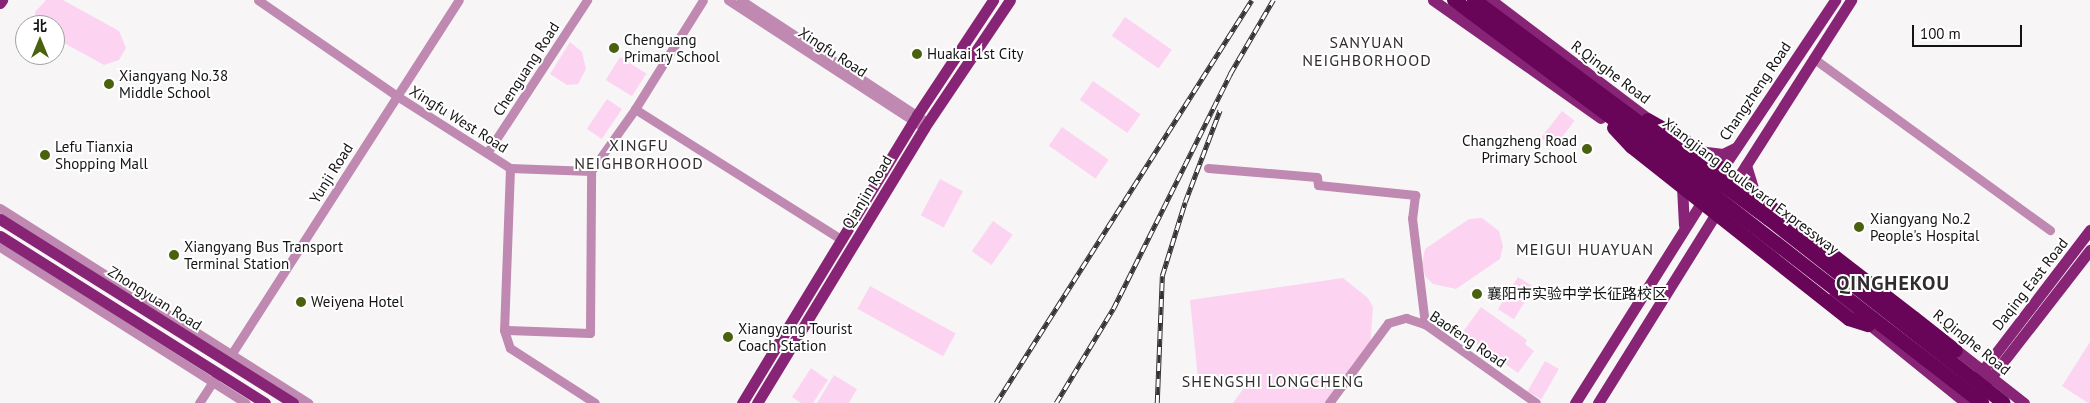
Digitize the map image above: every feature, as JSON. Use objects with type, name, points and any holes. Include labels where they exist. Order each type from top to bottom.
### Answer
[{"type":"highway","name":"Xiangjiang Boulevard Expressway","points":[[1454,0],[1701,185],[1982,403]]},
{"type":"highway","name":"Xiangjiang Boulevard Expressway","points":[[1474,0],[1769,219],[2004,403]]},
{"type":"highway","points":[[1534,43],[1563,59],[1638,114],[1685,141],[1956,350]]},
{"type":"highway","points":[[1526,54],[1605,118],[1632,147],[1849,319],[1868,325]]},
{"type":"main road","name":"Qianjin Road","points":[[742,403],[915,118],[993,0]]},
{"type":"main road","name":"Qianjin Road","points":[[758,403],[925,125],[1010,0]]},
{"type":"main road","points":[[1433,0],[1721,206],[1749,224],[1961,401]]},
{"type":"main road","name":"R.Qinghe Road","points":[[1491,0],[1683,146],[1894,298],[2024,403]]},
{"type":"main road","name":"Changzheng Road","points":[[1575,403],[1735,148],[1835,0]]},
{"type":"main road","name":"Changzheng Road","points":[[1598,403],[1851,0]]},
{"type":"main road","points":[[1683,146],[1722,154],[1735,148]]},
{"type":"main road","points":[[1746,165],[1758,201]]},
{"type":"main road","points":[[1665,166],[1682,187],[1686,214],[1684,228]]},
{"type":"main road","name":"Zhongyuan Road","points":[[0,219],[230,358],[293,403]]},
{"type":"main road","points":[[1709,224],[1722,220],[1749,224]]},
{"type":"main road","name":"Daqing East Road","points":[[1974,403],[1988,373],[2090,230]]},
{"type":"main road","name":"Zhongyuan Road","points":[[0,236],[215,378],[265,403]]},
{"type":"main road","name":"Daqing East Road","points":[[1961,401],[2086,263],[2090,250]]},
{"type":"street","name":"Xingfu West Road","points":[[258,0],[396,96],[510,168],[504,330],[510,348],[521,358],[595,403]]},
{"type":"street","name":"Yunji Road","points":[[230,358],[459,0]]},
{"type":"street","name":"Chenguang Road","points":[[488,153],[587,0]]},
{"type":"street","points":[[504,330],[590,333],[591,172],[635,109],[703,0]]},
{"type":"street","name":"Xingfu Road","points":[[728,0],[915,118]]},
{"type":"street","name":"Xingfu Road","points":[[741,0],[925,125]]},
{"type":"street","points":[[1813,58],[2050,230]]},
{"type":"street","points":[[635,109],[842,240]]},
{"type":"street","points":[[510,168],[591,172]]},
{"type":"street","points":[[1208,168],[1317,177],[1318,185],[1415,195],[1412,218],[1424,324]]},
{"type":"street","points":[[0,208],[230,358],[309,403]]},
{"type":"street","points":[[0,247],[215,378],[246,403]]},
{"type":"street","name":"Baofeng Road","points":[[1329,403],[1388,323],[1406,318],[1424,324],[1536,403]]},
{"type":"street","points":[[199,403],[215,378]]},
{"type":"shaded area","points":[[46,0],[63,0],[119,31],[126,48],[119,60],[104,65],[65,44],[65,15],[35,15],[35,12]]},
{"type":"shaded area","points":[[1125,17],[1172,50],[1158,69],[1112,36]]},
{"type":"shaded area","points":[[570,42],[582,52],[586,69],[578,84],[567,85],[550,74]]},
{"type":"shaded area","points":[[620,57],[646,73],[632,96],[606,80]]},
{"type":"shaded area","points":[[1093,81],[1141,114],[1127,133],[1080,100]]},
{"type":"shaded area","points":[[607,99],[622,109],[602,139],[587,129]]},
{"type":"shaded area","points":[[1562,111],[1575,121],[1554,148],[1541,138]]},
{"type":"shaded area","points":[[1062,127],[1109,160],[1095,179],[1049,146]]},
{"type":"shaded area","points":[[940,179],[963,191],[944,227],[921,215]]},
{"type":"shaded area","points":[[1482,218],[1499,231],[1503,246],[1500,259],[1456,289],[1433,284],[1425,276],[1422,264],[1425,249],[1469,219]]},
{"type":"shaded area","points":[[993,221],[1013,235],[991,265],[972,251]]},
{"type":"shaded area","points":[[1518,277],[1534,287],[1514,319],[1498,309]]},
{"type":"shaded area","points":[[1343,278],[1368,298],[1373,307],[1370,348],[1329,403],[1233,403],[1246,385],[1199,389],[1190,300]]},
{"type":"shaded area","points":[[870,286],[956,334],[943,356],[857,309]]},
{"type":"shaded area","points":[[1481,307],[1527,340],[1525,344],[1534,351],[1518,373],[1462,333]]},
{"type":"shaded area","points":[[2090,342],[2090,403],[2088,403],[2062,386]]},
{"type":"shaded area","points":[[1545,361],[1559,369],[1541,399],[1528,391]]},
{"type":"shaded area","points":[[811,368],[828,380],[813,403],[801,403],[792,397]]},
{"type":"shaded area","points":[[834,375],[857,389],[849,403],[817,403]]},
{"type":"railway","points":[[996,403],[1252,0]]},
{"type":"railway","points":[[1056,403],[1113,309],[1230,74],[1273,0]]},
{"type":"railway","points":[[1157,403],[1162,276],[1185,202],[1220,110]]},
{"type":"place","name":"Chenguang Primary School","points":[[614,48]]},
{"type":"place","name":"Huakai 1st City","points":[[917,54]]},
{"type":"place","name":"Xiangyang No.38 Middle School","points":[[109,84]]},
{"type":"place","name":"Changzheng Road Primary School","points":[[1587,149]]},
{"type":"place","name":"Lefu Tianxia Shopping Mall","points":[[45,155]]},
{"type":"place","name":"Xiangyang No.2 People's Hospital","points":[[1859,227]]},
{"type":"place","name":"Xiangyang Bus Transport Terminal Station","points":[[174,255]]},
{"type":"place","name":"襄阳市实验中学长征路校区","points":[[1477,294]]},
{"type":"place","name":"Weiyena Hotel","points":[[301,302]]},
{"type":"place","name":"Xiangyang Tourist Coach Station","points":[[728,337]]},
{"type":"district","name":"SANYUAN NEIGHBORHOOD","points":[[1367,51]]},
{"type":"district","name":"XINGFU NEIGHBORHOOD","points":[[639,154]]},
{"type":"district","name":"MEIGUI HUAYUAN","points":[[1585,249]]},
{"type":"district","name":"QINGHEKOU","points":[[1893,283]]},
{"type":"district","name":"SHENGSHI LONGCHENG","points":[[1273,381]]}]
